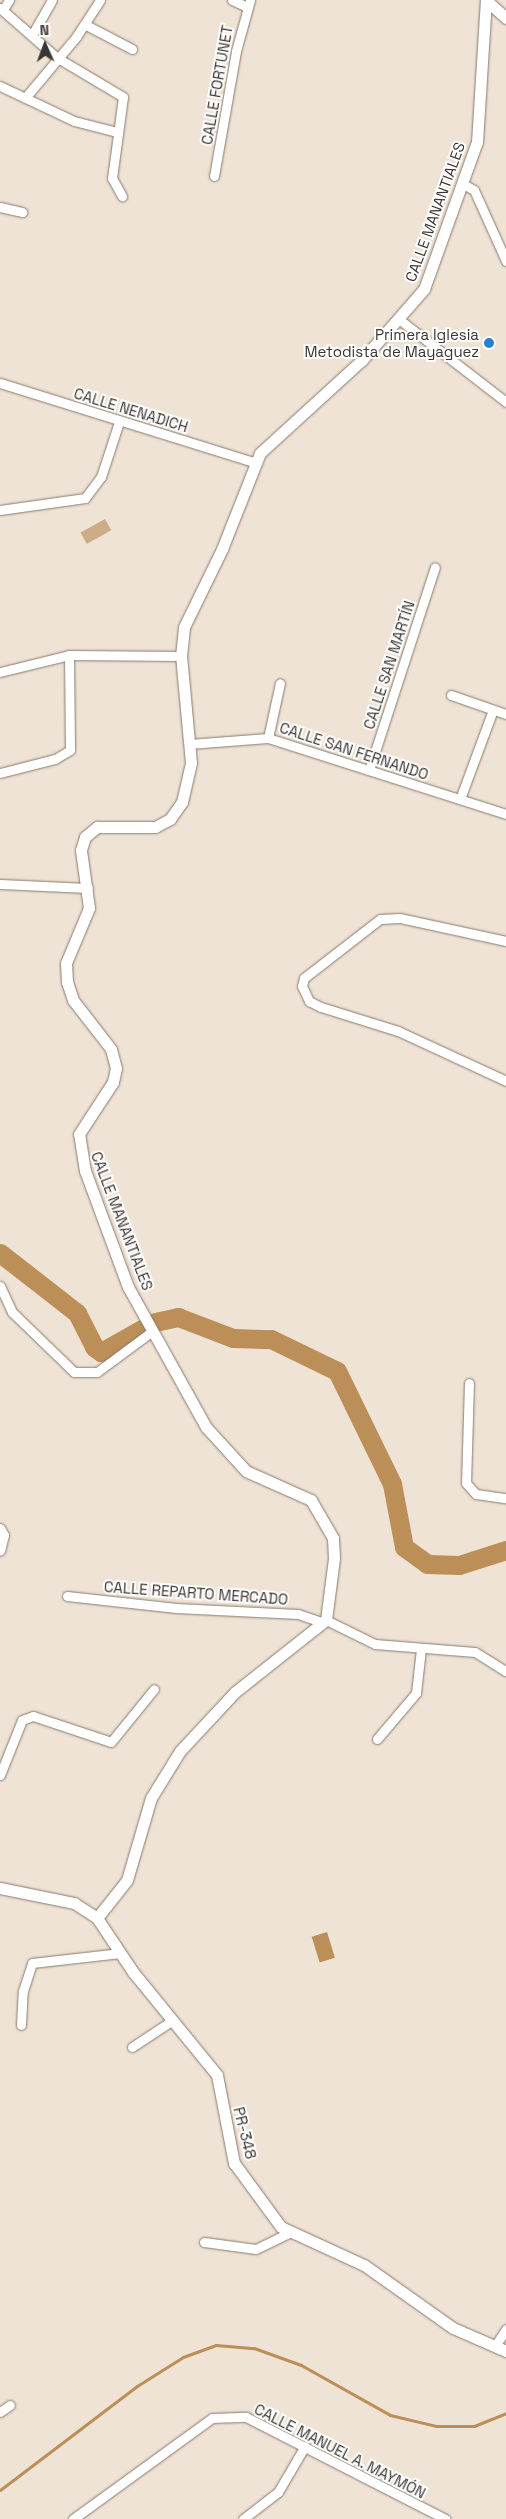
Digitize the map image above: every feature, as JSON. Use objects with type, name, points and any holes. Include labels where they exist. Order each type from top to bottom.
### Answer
[{"type":"street","points":[[9,0],[2,9],[56,56],[123,97],[112,178],[122,196]]},
{"type":"street","points":[[32,35],[52,0]]},
{"type":"street","points":[[25,98],[56,56],[86,25],[100,0]]},
{"type":"street","points":[[232,0],[249,3]]},
{"type":"street","points":[[486,0],[506,18]]},
{"type":"street","name":"CALLE MANANTIALES","points":[[324,1621],[334,1558],[333,1538],[321,1512],[289,1488],[246,1471],[226,1452],[151,1332],[128,1287],[78,1143],[81,1126],[113,1082],[116,1068],[105,1039],[73,1000],[67,976],[68,954],[89,908],[82,850],[86,837],[106,824],[156,826],[170,818],[187,790],[189,744],[180,656],[184,627],[222,549],[254,462],[266,445],[362,360],[400,320],[424,289],[465,185],[480,123],[486,0]]},
{"type":"street","name":"CALLE FORTUNET","points":[[214,176],[249,3]]},
{"type":"street","points":[[86,25],[132,49]]},
{"type":"street","points":[[0,86],[74,120],[117,132]]},
{"type":"street","points":[[465,185],[474,190],[506,261]]},
{"type":"street","points":[[0,207],[22,212]]},
{"type":"street","points":[[400,320],[506,402]]},
{"type":"street","name":"CALLE NENADICH","points":[[0,382],[119,422],[254,462]]},
{"type":"street","points":[[0,510],[85,498],[101,477],[119,422]]},
{"type":"street","name":"CALLE SAN MARTÍN","points":[[369,770],[435,567]]},
{"type":"street","points":[[0,773],[55,759],[70,750],[69,655]]},
{"type":"street","points":[[0,672],[69,655],[180,656]]},
{"type":"street","points":[[268,738],[280,683]]},
{"type":"street","points":[[451,695],[506,714]]},
{"type":"street","points":[[460,799],[493,710]]},
{"type":"street","name":"CALLE SAN FERNANDO","points":[[189,744],[268,738],[506,814]]},
{"type":"street","points":[[0,884],[88,888]]},
{"type":"street","points":[[506,941],[400,918],[380,919],[304,978],[302,986],[308,1001],[321,1007],[398,1030],[506,1081]]},
{"type":"street","points":[[0,1286],[12,1312],[74,1372],[97,1372],[151,1332]]},
{"type":"street","points":[[469,1383],[466,1483],[476,1494],[506,1498]]},
{"type":"street","points":[[0,1528],[4,1535],[0,1551]]},
{"type":"street","name":"CALLE REPARTO MERCADO","points":[[67,1596],[176,1608],[298,1614],[324,1621],[375,1644],[475,1652],[506,1671]]},
{"type":"street","points":[[97,1918],[127,1880],[151,1798],[180,1751],[235,1692],[324,1621]]},
{"type":"street","points":[[377,1740],[416,1693],[421,1649]]},
{"type":"street","points":[[0,1774],[22,1720],[33,1716],[112,1742],[154,1689]]},
{"type":"street","name":"PR-348","points":[[0,1888],[74,1904],[97,1918],[120,1954],[217,2075],[234,2162],[281,2227],[364,2265],[453,2328],[506,2351]]},
{"type":"street","points":[[21,2024],[23,1991],[32,1963],[120,1954]]},
{"type":"street","points":[[132,2046],[172,2020]]},
{"type":"street","points":[[204,2242],[256,2249],[291,2232]]},
{"type":"street","points":[[495,2346],[506,2329]]},
{"type":"street","points":[[0,2412],[10,2404]]},
{"type":"street","name":"CALLE MANUEL A. MAYMÓN","points":[[73,2519],[212,2418],[246,2417],[445,2519]]},
{"type":"street","points":[[242,2519],[278,2492],[305,2446]]},
{"type":"shaded area","points":[[105,519],[111,530],[87,544],[81,533]]},
{"type":"shaded area","points":[[327,1932],[335,1958],[320,1962],[312,1937]]},
{"type":"waterway","points":[[0,1253],[77,1313],[94,1347],[101,1352],[142,1329]]},
{"type":"waterway","points":[[155,1322],[178,1317],[233,1338],[271,1339],[337,1371],[392,1484],[404,1547],[427,1564],[459,1565],[506,1550]]},
{"type":"waterway","points":[[0,2490],[137,2386],[183,2357],[216,2345],[254,2348],[301,2365],[390,2415],[436,2426],[474,2426],[506,2413]]},
{"type":"place","name":"Primera Iglesia Metodista de Mayaguez","points":[[489,343]]}]
